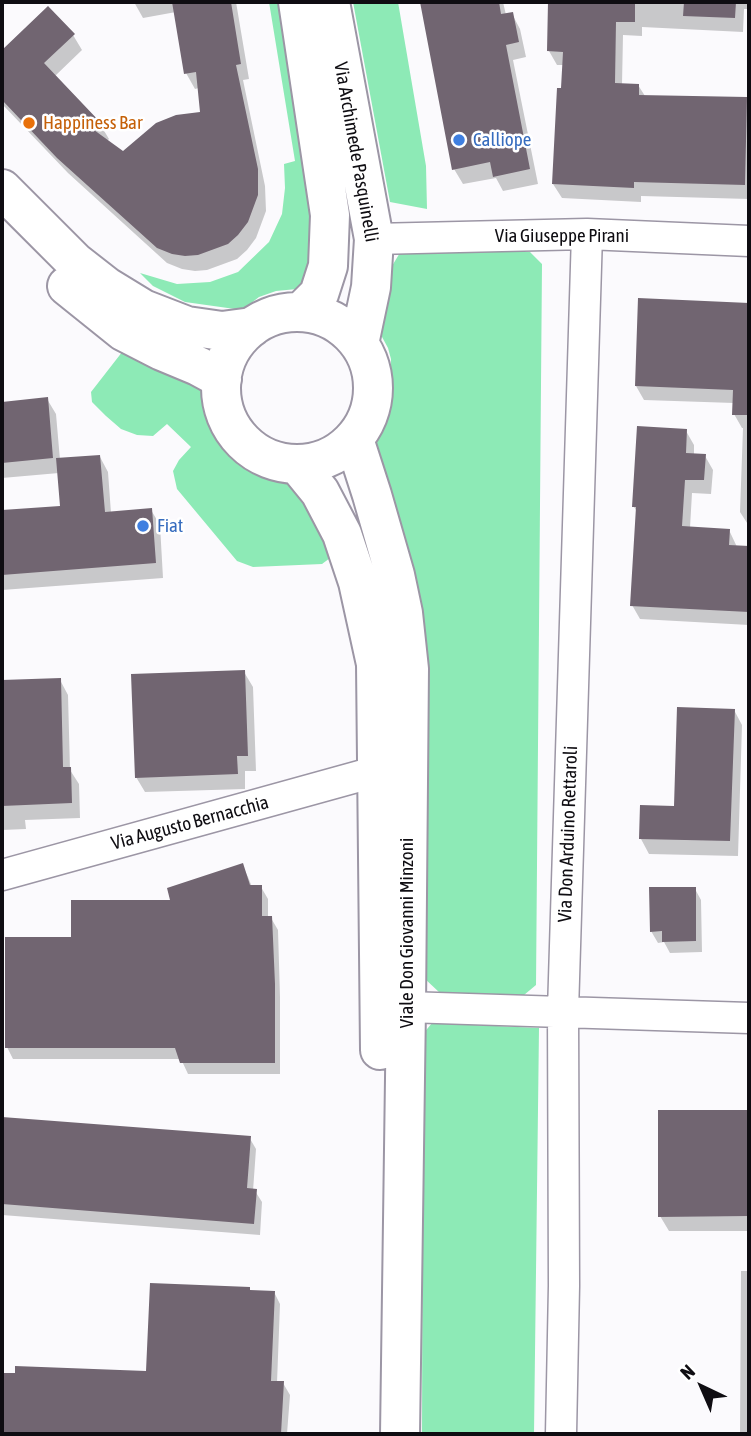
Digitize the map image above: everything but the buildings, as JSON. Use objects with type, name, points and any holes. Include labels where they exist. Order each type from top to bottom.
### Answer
[{"type":"main road","name":"Via Archimede Pasquinelli","points":[[298,2],[330,215],[328,266],[319,293],[301,312]]},
{"type":"main road","name":"Via Archimede Pasquinelli","points":[[330,2],[374,239],[371,288],[359,344]]},
{"type":"main road","points":[[2,189],[75,262],[107,287],[143,309],[187,326],[222,331],[252,327]]},
{"type":"main road","points":[[2,220],[72,291],[123,331],[222,379]]},
{"type":"main road","points":[[301,312],[334,321],[348,331],[359,344],[370,367],[373,392],[368,418],[354,439],[328,458],[298,465],[272,461],[250,448],[233,429],[223,405],[222,379],[231,350],[252,327],[275,315],[301,312]]},
{"type":"main road","name":"Viale Don Giovanni Minzoni","points":[[354,439],[395,575],[403,613],[409,669],[400,1434]]},
{"type":"main road","name":"Viale Don Giovanni Minzoni","points":[[298,465],[320,492],[342,534],[358,582],[376,664],[381,1201],[379,1434]]},
{"type":"street","name":"Via Giuseppe Pirani","points":[[374,239],[587,234],[749,241]]},
{"type":"street","name":"Via Don Arduino Rettaroli","points":[[561,1434],[564,1286],[563,1011],[587,234]]},
{"type":"street","name":"Via Augusto Bernacchia","points":[[2,875],[377,771]]},
{"type":"street","points":[[406,1007],[749,1018]]},
{"type":"green space","points":[[269,2],[292,2],[321,187],[311,277],[297,289],[276,291],[259,297],[242,310],[185,302],[153,286],[140,273],[177,284],[210,282],[238,272],[269,242],[282,214],[284,164],[295,161]]},
{"type":"green space","points":[[353,2],[398,2],[426,166],[427,209],[390,202]]},
{"type":"green space","points":[[401,251],[530,252],[542,264],[536,985],[524,995],[440,993],[424,978],[425,649],[409,550],[372,439],[385,420],[390,394],[391,359],[375,324],[392,266]]},
{"type":"green space","points":[[126,347],[213,394],[221,427],[239,448],[268,466],[296,472],[334,555],[322,564],[253,567],[237,561],[177,489],[173,471],[191,447],[167,424],[153,436],[137,435],[121,429],[92,402],[91,392]]},
{"type":"green space","points":[[432,1023],[539,1028],[534,1434],[422,1434],[423,1034]]},
{"type":"place","name":"Happiness Bar","points":[[29,123]]},
{"type":"place","name":"Calliope","points":[[459,140]]},
{"type":"place","name":"Fiat","points":[[143,526]]}]
